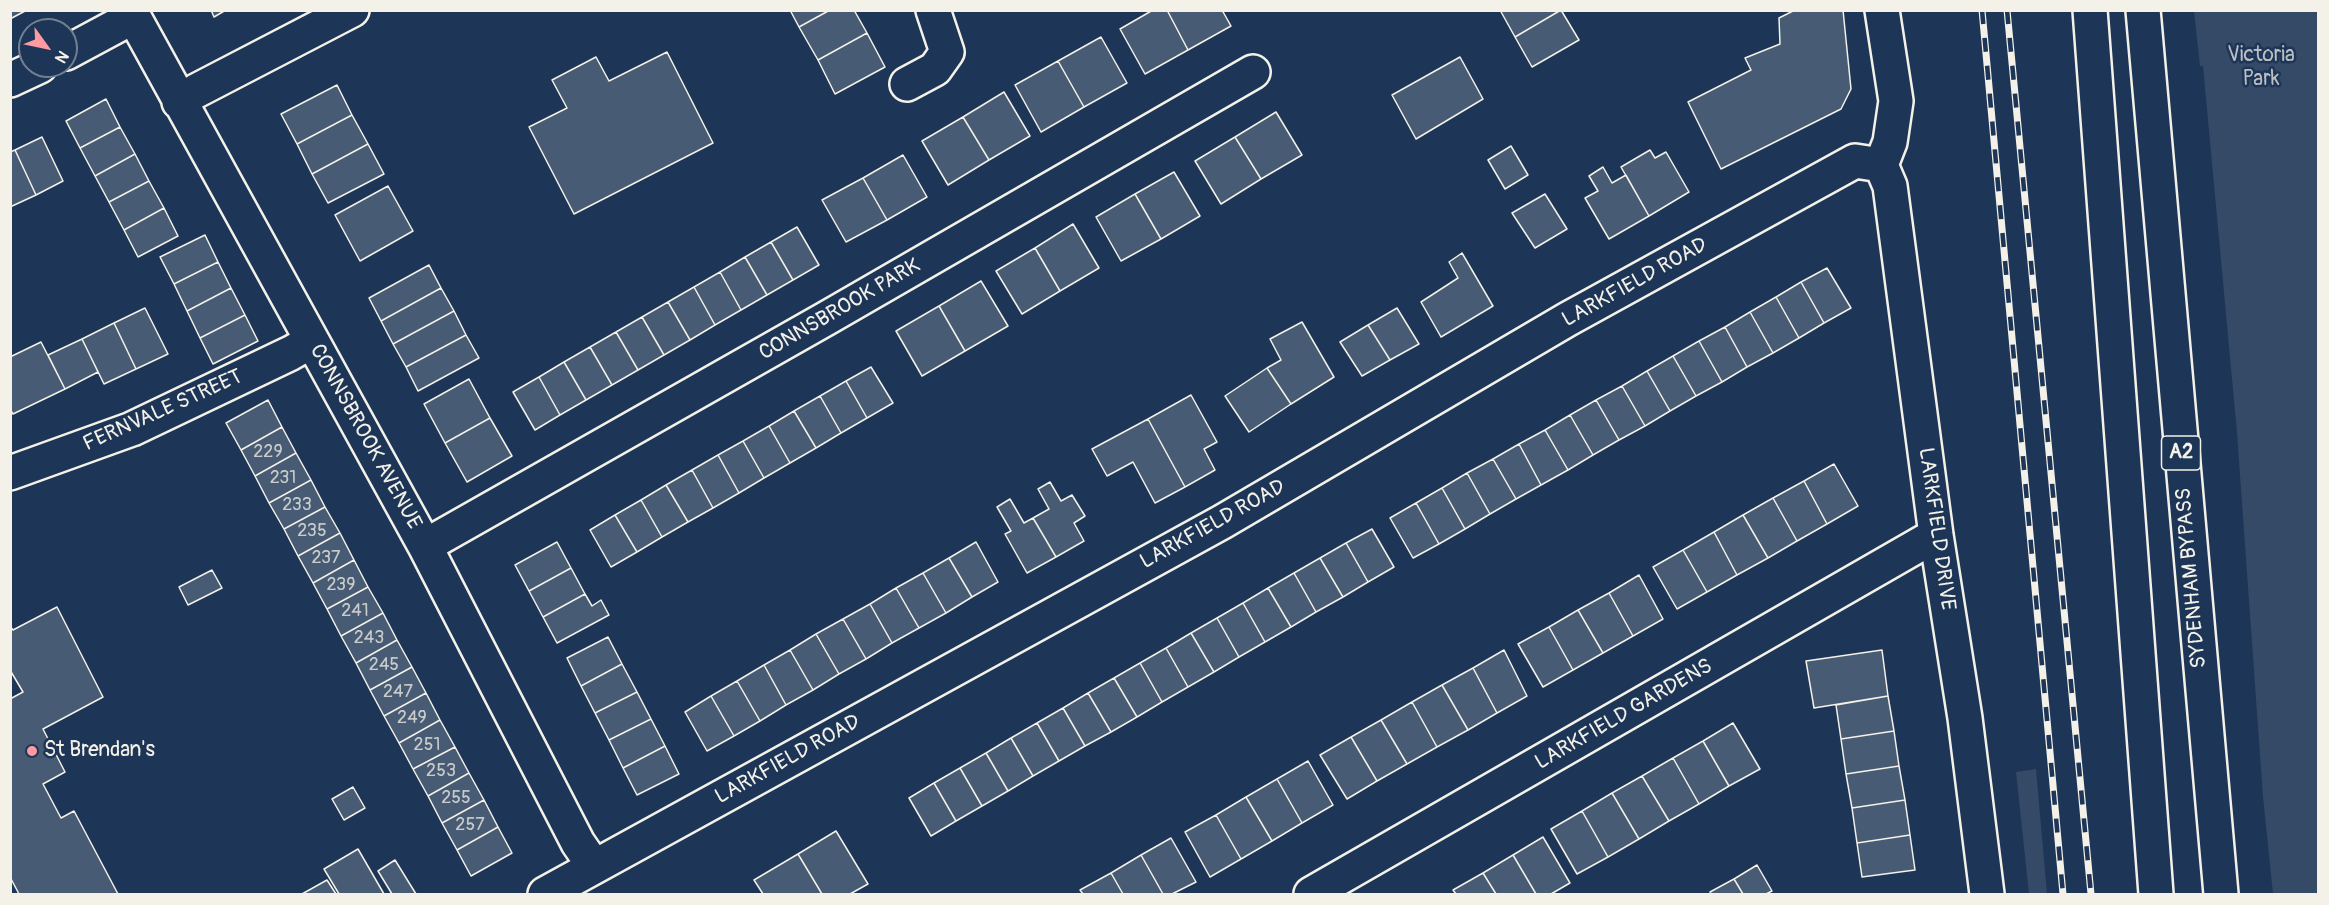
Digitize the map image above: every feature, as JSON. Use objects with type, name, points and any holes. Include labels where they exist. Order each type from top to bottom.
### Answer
[{"type":"main road","points":[[179,102],[352,10]]},
{"type":"main road","points":[[907,84],[935,69],[947,52],[933,10]]},
{"type":"main road","points":[[1881,165],[1890,142],[1896,101],[1882,10]]},
{"type":"main road","points":[[2090,10],[2156,894]]},
{"type":"main road","name":"SYDENHAM BYPASS","points":[[2143,10],[2221,894]]},
{"type":"main road","points":[[78,46],[131,14]]},
{"type":"main road","name":"CONNSBROOK AVENUE","points":[[131,14],[425,546],[578,843],[594,866]]},
{"type":"main road","name":"CONNSBROOK PARK","points":[[425,546],[844,309],[1253,72]]},
{"type":"main road","name":"LARKFIELD ROAD","points":[[544,894],[1222,522],[1568,319],[1845,166],[1855,161],[1881,165]]},
{"type":"main road","name":"LARKFIELD DRIVE","points":[[1881,165],[1890,186],[1936,535],[1965,718],[1987,894]]},
{"type":"main road","name":"FERNVALE STREET","points":[[10,473],[132,429],[312,341]]},
{"type":"main road","name":"LARKFIELD GARDENS","points":[[1311,894],[1936,535]]},
{"type":"green space","name":"Victoria Park","points":[[2194,11],[2318,11],[2318,894],[2273,894],[2263,797],[2237,433],[2203,66],[2200,66]]},
{"type":"green space","points":[[2036,769],[2047,894],[2029,894],[2016,772]]},
{"type":"building","points":[[10,10],[27,10],[10,19]]},
{"type":"building","points":[[211,10],[226,10],[214,17]]},
{"type":"building","points":[[790,10],[830,10],[799,27]]},
{"type":"building","points":[[830,10],[854,10],[867,33],[818,60],[799,27]]},
{"type":"building","points":[[1153,10],[1167,10],[1188,50],[1145,74],[1120,29]]},
{"type":"building","points":[[1167,10],[1222,10],[1231,26],[1188,50]]},
{"type":"building","points":[[1500,10],[1561,10],[1515,37]]},
{"type":"building","points":[[1561,10],[1579,40],[1532,67],[1515,37]]},
{"type":"building","points":[[1795,10],[1843,10],[1851,89],[1841,109],[1721,169],[1688,102],[1751,70],[1745,58],[1780,44],[1779,18]]},
{"type":"building","points":[[867,33],[885,67],[835,94],[818,60]]},
{"type":"building","points":[[1101,37],[1127,83],[1084,107],[1058,61]]},
{"type":"building","points":[[667,52],[713,143],[574,214],[529,127],[567,108],[552,80],[596,57],[609,81]]},
{"type":"building","points":[[1460,57],[1483,99],[1416,139],[1392,95]]},
{"type":"building","points":[[1058,61],[1084,107],[1041,132],[1015,85]]},
{"type":"building","points":[[337,85],[352,115],[297,144],[281,114]]},
{"type":"building","points":[[1004,92],[1030,136],[989,160],[963,117]]},
{"type":"building","points":[[106,99],[120,127],[80,148],[66,121]]},
{"type":"building","points":[[1276,112],[1302,155],[1261,179],[1235,137]]},
{"type":"building","points":[[352,115],[368,144],[312,174],[297,144]]},
{"type":"building","points":[[963,117],[989,160],[948,185],[922,141]]},
{"type":"building","points":[[120,127],[135,154],[95,176],[80,148]]},
{"type":"building","points":[[42,137],[63,181],[36,195],[15,150]]},
{"type":"building","points":[[1235,137],[1261,179],[1221,204],[1195,161]]},
{"type":"building","points":[[368,144],[384,174],[328,203],[312,174]]},
{"type":"building","points":[[1511,146],[1528,175],[1505,189],[1488,160]]},
{"type":"building","points":[[15,150],[36,195],[10,207],[10,152]]},
{"type":"building","points":[[1650,150],[1655,158],[1666,152],[1689,192],[1649,216],[1621,167]]},
{"type":"building","points":[[135,154],[149,181],[109,202],[95,176]]},
{"type":"building","points":[[903,155],[927,197],[887,220],[863,178]]},
{"type":"building","points":[[1603,167],[1612,183],[1626,175],[1649,216],[1609,239],[1585,198],[1598,191],[1589,176]]},
{"type":"building","points":[[1174,172],[1200,216],[1161,239],[1135,194]]},
{"type":"building","points":[[863,178],[887,220],[846,242],[822,200]]},
{"type":"building","points":[[149,181],[164,208],[124,230],[109,202]]},
{"type":"building","points":[[388,186],[413,231],[360,261],[335,215]]},
{"type":"building","points":[[1135,194],[1161,239],[1121,261],[1096,217]]},
{"type":"building","points":[[1545,194],[1567,229],[1535,248],[1512,213]]},
{"type":"building","points":[[164,208],[178,236],[138,257],[124,230]]},
{"type":"building","points":[[1073,224],[1099,268],[1060,291],[1035,248]]},
{"type":"building","points":[[797,227],[819,265],[793,280],[771,242]]},
{"type":"building","points":[[205,235],[218,262],[174,284],[160,257]]},
{"type":"building","points":[[771,242],[793,280],[767,295],[745,257]]},
{"type":"building","points":[[1035,248],[1060,291],[1022,314],[996,271]]},
{"type":"building","points":[[1462,253],[1493,306],[1441,337],[1421,302],[1458,278],[1449,262]]},
{"type":"building","points":[[745,257],[767,295],[741,310],[720,272]]},
{"type":"building","points":[[218,262],[231,288],[187,311],[174,284]]},
{"type":"building","points":[[429,265],[441,288],[381,321],[369,298]]},
{"type":"building","points":[[1827,268],[1851,308],[1824,323],[1801,282]]},
{"type":"building","points":[[720,272],[741,310],[715,325],[694,287]]},
{"type":"building","points":[[981,281],[1008,326],[965,351],[939,306]]},
{"type":"building","points":[[1801,282],[1824,323],[1799,338],[1776,297]]},
{"type":"building","points":[[694,287],[715,325],[690,340],[668,302]]},
{"type":"building","points":[[231,288],[245,315],[200,338],[187,311]]},
{"type":"building","points":[[441,288],[454,311],[393,344],[381,321]]},
{"type":"building","points":[[1776,297],[1799,338],[1773,353],[1750,312]]},
{"type":"building","points":[[668,302],[690,340],[664,355],[642,317]]},
{"type":"building","points":[[939,306],[965,351],[922,376],[896,331]]},
{"type":"building","points":[[145,308],[168,354],[136,369],[114,323]]},
{"type":"building","points":[[1397,308],[1419,344],[1390,360],[1368,325]]},
{"type":"building","points":[[454,311],[466,335],[406,367],[393,344]]},
{"type":"building","points":[[1750,312],[1773,353],[1747,367],[1725,327]]},
{"type":"building","points":[[245,315],[258,341],[213,364],[200,338]]},
{"type":"building","points":[[642,317],[664,355],[638,370],[616,332]]},
{"type":"building","points":[[1302,322],[1334,377],[1291,404],[1267,368],[1281,360],[1270,339]]},
{"type":"building","points":[[114,323],[136,369],[104,384],[82,339]]},
{"type":"building","points":[[1368,325],[1390,360],[1362,376],[1340,342]]},
{"type":"building","points":[[1725,327],[1747,367],[1722,382],[1699,341]]},
{"type":"building","points":[[616,332],[638,370],[612,385],[590,347]]},
{"type":"building","points":[[466,335],[479,358],[418,391],[406,367]]},
{"type":"building","points":[[82,339],[98,372],[65,389],[48,355]]},
{"type":"building","points":[[1699,341],[1722,382],[1696,396],[1673,356]]},
{"type":"building","points":[[41,342],[65,389],[13,414],[10,409],[10,357]]},
{"type":"building","points":[[590,347],[612,385],[586,400],[564,362]]},
{"type":"building","points":[[1673,356],[1696,396],[1670,411],[1647,371]]},
{"type":"building","points":[[564,362],[586,400],[560,415],[539,377]]},
{"type":"building","points":[[871,367],[893,403],[867,418],[846,381]]},
{"type":"building","points":[[1267,368],[1291,404],[1249,432],[1225,396]]},
{"type":"building","points":[[1647,371],[1670,411],[1645,426],[1622,386]]},
{"type":"building","points":[[539,377],[560,415],[535,430],[513,392]]},
{"type":"building","points":[[469,379],[490,418],[445,443],[424,404]]},
{"type":"building","points":[[846,381],[867,418],[841,433],[820,396]]},
{"type":"building","points":[[1622,386],[1645,426],[1619,440],[1596,400]]},
{"type":"building","points":[[1191,395],[1217,442],[1204,449],[1215,470],[1185,487],[1148,419]]},
{"type":"building","points":[[820,396],[841,433],[816,448],[794,411]]},
{"type":"building","points":[[268,400],[282,427],[241,450],[226,423]]},
{"type":"building","points":[[1596,400],[1619,440],[1593,455],[1570,415]]},
{"type":"building","points":[[794,411],[816,448],[790,463],[769,426]]},
{"type":"building","points":[[1570,415],[1593,455],[1568,470],[1545,430]]},
{"type":"building","points":[[490,418],[512,456],[467,482],[445,443]]},
{"type":"building","points":[[1148,419],[1185,487],[1155,503],[1133,462],[1107,476],[1092,449]]},
{"type":"building","points":[[769,426],[790,463],[764,478],[743,441]]},
{"type":"building","points":[[282,427],[296,453],[255,476],[241,450]]},
{"type":"building","points":[[1545,430],[1568,470],[1541,485],[1519,444]]},
{"type":"building","points":[[743,441],[764,478],[739,493],[718,455]]},
{"type":"building","points":[[1519,444],[1541,485],[1516,499],[1493,459]]},
{"type":"building","points":[[296,453],[311,480],[269,503],[255,476]]},
{"type":"building","points":[[718,455],[739,493],[713,508],[692,470]]},
{"type":"building","points":[[1493,459],[1516,499],[1490,514],[1467,473]]},
{"type":"building","points":[[1834,464],[1858,506],[1827,524],[1804,481]]},
{"type":"building","points":[[692,470],[713,508],[688,522],[666,485]]},
{"type":"building","points":[[1467,473],[1490,514],[1465,529],[1442,488]]},
{"type":"building","points":[[311,480],[325,507],[284,529],[269,503]]},
{"type":"building","points":[[1804,481],[1827,524],[1797,541],[1773,498]]},
{"type":"building","points":[[1050,482],[1061,501],[1072,495],[1085,516],[1074,523],[1084,541],[1056,557],[1033,518],[1049,509],[1038,489]]},
{"type":"building","points":[[666,485],[688,522],[662,537],[641,500]]},
{"type":"building","points":[[1442,488],[1465,529],[1439,544],[1416,503]]},
{"type":"building","points":[[1773,498],[1797,541],[1768,558],[1743,515]]},
{"type":"building","points":[[1010,499],[1024,523],[1033,518],[1056,557],[1027,573],[1005,534],[1011,531],[997,507]]},
{"type":"building","points":[[641,500],[662,537],[637,552],[615,515]]},
{"type":"building","points":[[1416,503],[1439,544],[1413,558],[1390,518]]},
{"type":"building","points":[[325,507],[340,533],[298,556],[284,529]]},
{"type":"building","points":[[615,515],[637,552],[611,567],[590,530]]},
{"type":"building","points":[[1743,515],[1768,558],[1737,575],[1714,532]]},
{"type":"building","points":[[1372,529],[1394,567],[1368,582],[1346,543]]},
{"type":"building","points":[[1714,532],[1737,575],[1707,592],[1683,550]]},
{"type":"building","points":[[340,533],[354,560],[313,583],[298,556]]},
{"type":"building","points":[[557,542],[571,568],[529,591],[515,565]]},
{"type":"building","points":[[976,542],[998,582],[972,597],[949,558]]},
{"type":"building","points":[[1346,543],[1368,582],[1343,597],[1320,558]]},
{"type":"building","points":[[1683,550],[1707,592],[1677,609],[1653,567]]},
{"type":"building","points":[[949,558],[972,597],[946,613],[923,573]]},
{"type":"building","points":[[1320,558],[1343,597],[1316,612],[1294,573]]},
{"type":"building","points":[[354,560],[368,587],[327,609],[313,583]]},
{"type":"building","points":[[571,568],[585,594],[543,617],[529,591]]},
{"type":"building","points":[[212,570],[222,588],[188,605],[179,587]]},
{"type":"building","points":[[923,573],[946,613],[919,628],[896,588]]},
{"type":"building","points":[[1294,573],[1316,612],[1291,627],[1268,588]]},
{"type":"building","points":[[1639,575],[1663,619],[1633,636],[1609,593]]},
{"type":"building","points":[[368,587],[383,613],[341,636],[327,609]]},
{"type":"building","points":[[896,588],[919,628],[892,643],[870,604]]},
{"type":"building","points":[[1268,588],[1291,627],[1265,642],[1243,603]]},
{"type":"building","points":[[1609,593],[1633,636],[1603,653],[1578,610]]},
{"type":"building","points":[[585,594],[592,606],[601,600],[609,615],[557,643],[543,617]]},
{"type":"building","points":[[1243,603],[1265,642],[1239,657],[1217,618]]},
{"type":"building","points":[[870,604],[892,643],[866,659],[843,619]]},
{"type":"building","name":"St Brendan's","points":[[57,607],[103,697],[43,729],[65,772],[43,784],[61,818],[74,811],[118,894],[19,894],[10,877],[10,699],[23,692],[10,670],[10,626],[13,630]]},
{"type":"building","points":[[1578,610],[1603,653],[1573,670],[1549,627]]},
{"type":"building","points":[[383,613],[397,640],[356,663],[341,636]]},
{"type":"building","points":[[1217,618],[1239,657],[1214,672],[1191,633]]},
{"type":"building","points":[[843,619],[866,659],[839,674],[816,634]]},
{"type":"building","points":[[1549,627],[1573,670],[1543,687],[1518,644]]},
{"type":"building","points":[[1191,633],[1214,672],[1188,687],[1166,648]]},
{"type":"building","points":[[816,634],[839,674],[813,690],[790,650]]},
{"type":"building","points":[[608,637],[622,664],[581,686],[567,658]]},
{"type":"building","points":[[397,640],[412,667],[370,690],[356,663]]},
{"type":"building","points":[[1166,648],[1188,687],[1162,702],[1140,663]]},
{"type":"building","points":[[790,650],[813,690],[786,705],[764,665]]},
{"type":"building","points":[[1504,650],[1527,696],[1497,713],[1473,668]]},
{"type":"building","points":[[1882,650],[1888,696],[1814,708],[1806,661]]},
{"type":"building","points":[[1140,663],[1162,702],[1137,717],[1114,678]]},
{"type":"building","points":[[622,664],[637,692],[595,713],[581,686]]},
{"type":"building","points":[[764,665],[786,705],[760,721],[737,681]]},
{"type":"building","points":[[412,667],[426,693],[384,716],[370,690]]},
{"type":"building","points":[[1473,668],[1497,713],[1468,730],[1442,685]]},
{"type":"building","points":[[1114,678],[1137,717],[1111,732],[1088,693]]},
{"type":"building","points":[[737,681],[760,721],[734,736],[711,696]]},
{"type":"building","points":[[1442,685],[1468,730],[1437,747],[1412,702]]},
{"type":"building","points":[[637,692],[651,719],[609,740],[595,713]]},
{"type":"building","points":[[426,693],[440,720],[399,743],[384,716]]},
{"type":"building","points":[[1088,693],[1111,732],[1085,746],[1063,708]]},
{"type":"building","points":[[711,696],[734,736],[707,751],[685,712]]},
{"type":"building","points":[[1888,696],[1894,731],[1841,739],[1836,705]]},
{"type":"building","points":[[1412,702],[1437,747],[1407,764],[1381,720]]},
{"type":"building","points":[[1063,708],[1085,746],[1059,761],[1037,723]]},
{"type":"building","points":[[651,719],[665,746],[623,768],[609,740]]},
{"type":"building","points":[[440,720],[455,747],[413,769],[399,743]]},
{"type":"building","points":[[1381,720],[1407,764],[1377,781],[1351,737]]},
{"type":"building","points":[[1037,723],[1059,761],[1033,776],[1011,738]]},
{"type":"building","points":[[1733,723],[1760,769],[1729,786],[1703,741]]},
{"type":"building","points":[[1894,731],[1899,766],[1846,774],[1841,739]]},
{"type":"building","points":[[1351,737],[1377,781],[1347,799],[1320,755]]},
{"type":"building","points":[[1011,738],[1033,776],[1008,791],[986,753]]},
{"type":"building","points":[[1703,741],[1729,786],[1699,804],[1673,758]]},
{"type":"building","points":[[665,746],[679,774],[637,795],[623,768]]},
{"type":"building","points":[[455,747],[469,773],[428,796],[413,769]]},
{"type":"building","points":[[986,753],[1008,791],[982,806],[960,768]]},
{"type":"building","points":[[1673,758],[1699,804],[1669,821],[1642,776]]},
{"type":"building","points":[[1308,761],[1333,805],[1302,823],[1277,779]]},
{"type":"building","points":[[1899,766],[1905,800],[1852,808],[1846,774]]},
{"type":"building","points":[[960,768],[982,806],[956,821],[934,783]]},
{"type":"building","points":[[469,773],[484,800],[442,823],[428,796]]},
{"type":"building","points":[[1642,776],[1669,821],[1639,839],[1612,793]]},
{"type":"building","points":[[1277,779],[1302,823],[1272,841],[1246,797]]},
{"type":"building","points":[[934,783],[956,821],[931,836],[909,798]]},
{"type":"building","points":[[353,787],[365,808],[344,820],[332,799]]},
{"type":"building","points":[[1612,793],[1639,839],[1608,857],[1582,811]]},
{"type":"building","points":[[1246,797],[1272,841],[1241,859],[1216,815]]},
{"type":"building","points":[[484,800],[498,827],[457,850],[442,823]]},
{"type":"building","points":[[1905,800],[1910,835],[1857,843],[1852,808]]},
{"type":"building","points":[[1582,811],[1608,857],[1577,874],[1551,829]]},
{"type":"building","points":[[1216,815],[1241,859],[1210,877],[1185,832]]},
{"type":"building","points":[[498,827],[512,853],[471,876],[457,850]]},
{"type":"building","points":[[836,831],[868,884],[850,894],[822,894],[798,854]]},
{"type":"building","points":[[1910,835],[1915,870],[1862,877],[1857,843]]},
{"type":"building","points":[[1543,837],[1570,883],[1551,894],[1536,894],[1513,855]]},
{"type":"building","points":[[1171,838],[1196,882],[1172,894],[1163,894],[1141,855]]},
{"type":"building","points":[[358,849],[384,894],[339,894],[324,869]]},
{"type":"building","points":[[798,854],[822,894],[763,894],[754,880]]},
{"type":"building","points":[[1141,855],[1163,894],[1123,894],[1111,873]]},
{"type":"building","points":[[1513,855],[1536,894],[1496,894],[1483,873]]},
{"type":"building","points":[[395,860],[416,894],[392,894],[378,871]]},
{"type":"building","points":[[1757,865],[1772,891],[1766,894],[1743,894],[1734,879]]},
{"type":"building","points":[[1111,873],[1123,894],[1083,894],[1080,890]]},
{"type":"building","points":[[1483,873],[1496,894],[1456,894],[1453,890]]},
{"type":"building","points":[[1734,879],[1743,894],[1711,894],[1710,892]]},
{"type":"building","points":[[327,880],[336,894],[302,894]]},
{"type":"railway","points":[[1982,10],[2063,894]]},
{"type":"railway","points":[[2007,10],[2091,894]]},
{"type":"place","name":"St Brendan's","points":[[32,751]]}]
